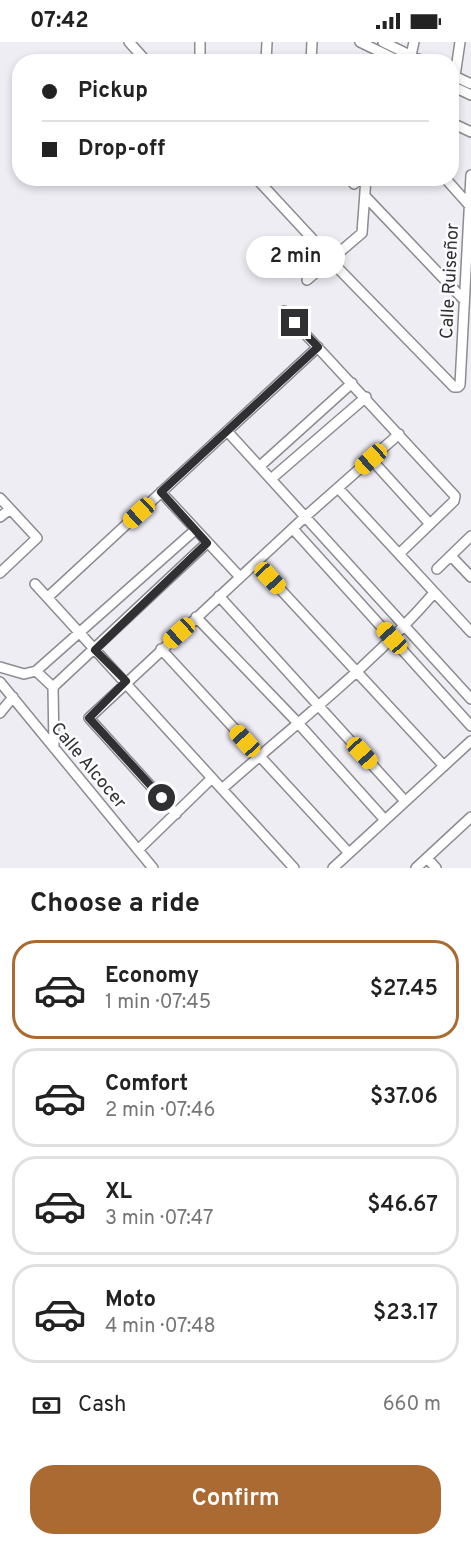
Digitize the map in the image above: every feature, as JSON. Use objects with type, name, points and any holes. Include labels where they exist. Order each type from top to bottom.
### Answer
[{"type":"street","points":[[129,42],[140,54]]},
{"type":"street","points":[[360,42],[378,51]]},
{"type":"street","points":[[459,85],[471,95]]},
{"type":"street","name":"Calle Ruiseñor","points":[[330,260],[454,387],[458,387],[460,385],[471,175]]},
{"type":"street","points":[[264,186],[319,246]]},
{"type":"street","points":[[307,280],[362,233],[366,186]]},
{"type":"street","points":[[452,186],[469,205]]},
{"type":"street","points":[[365,196],[464,300]]},
{"type":"street","points":[[284,311],[455,495],[454,501],[399,554]]},
{"type":"street","points":[[48,597],[318,347]]},
{"type":"street","points":[[260,466],[352,383]]},
{"type":"street","points":[[271,479],[366,398]]},
{"type":"street","points":[[227,431],[471,699]]},
{"type":"street","points":[[176,814],[89,718],[126,681],[306,516],[399,434]]},
{"type":"street","points":[[371,459],[430,524]]},
{"type":"street","points":[[338,488],[471,632]]},
{"type":"street","points":[[161,492],[240,577]]},
{"type":"street","points":[[0,498],[37,538],[0,573]]},
{"type":"street","points":[[0,517],[10,508]]},
{"type":"street","points":[[293,529],[471,726]]},
{"type":"street","points":[[0,667],[24,674],[36,671],[195,530]]},
{"type":"street","points":[[437,569],[471,536]]},
{"type":"street","points":[[53,687],[207,543]]},
{"type":"street","points":[[451,556],[471,577]]},
{"type":"street","points":[[256,563],[444,766]]},
{"type":"street","points":[[35,584],[126,681],[294,868]]},
{"type":"street","points":[[222,789],[356,672],[406,625],[434,593]]},
{"type":"street","points":[[219,596],[405,801]]},
{"type":"street","points":[[196,617],[298,723],[385,820]]},
{"type":"street","points":[[161,649],[349,853]]},
{"type":"street","points":[[36,671],[53,687],[54,748]]},
{"type":"street","name":"Calle Alcocer","points":[[0,682],[153,868]]},
{"type":"street","points":[[0,714],[13,697]]},
{"type":"street","points":[[333,868],[471,741]]},
{"type":"street","points":[[138,850],[212,777]]},
{"type":"street","points":[[416,868],[471,817]]},
{"type":"street","points":[[427,858],[436,868]]},
{"type":"route","points":[[162,798],[89,718],[126,681],[95,650],[207,543],[161,492],[318,347],[295,323]]}]
